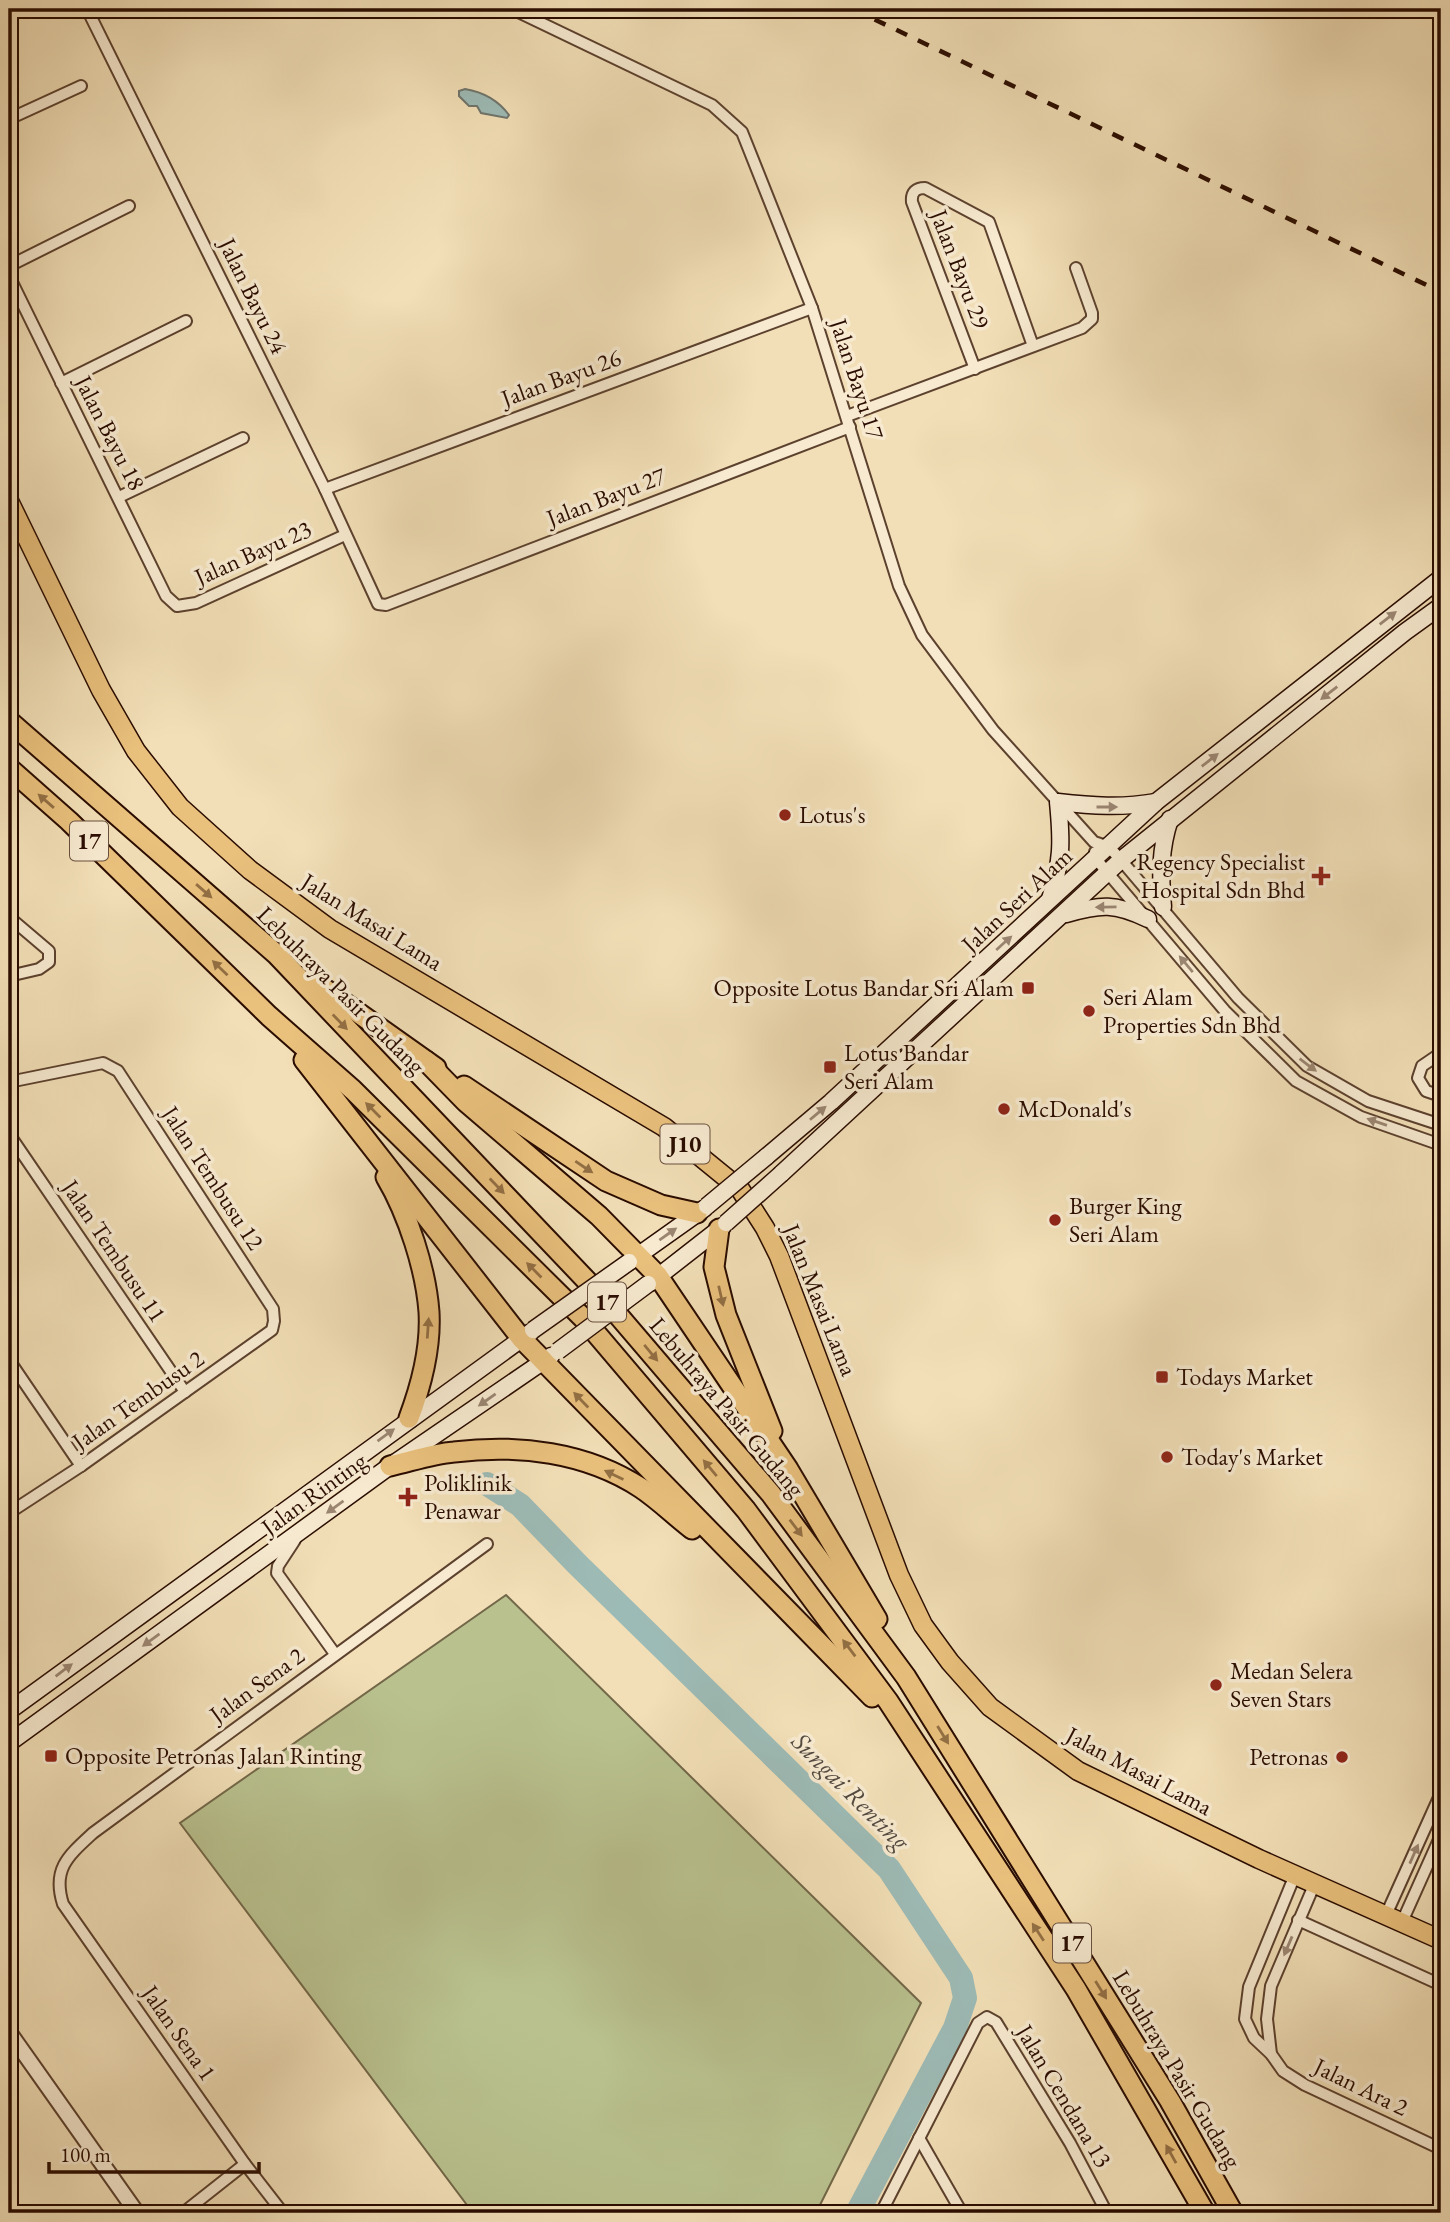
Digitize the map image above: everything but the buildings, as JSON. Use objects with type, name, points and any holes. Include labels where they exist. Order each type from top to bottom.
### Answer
[{"type":"highway","name":"Lebuhraya Pasir Gudang","points":[[9,722],[276,954],[607,1301],[771,1494],[906,1676],[1170,2101],[1233,2213]]},
{"type":"highway","name":"Lebuhraya Pasir Gudang","points":[[9,768],[69,821],[269,1016],[353,1090],[583,1318],[746,1510],[888,1701],[1076,1989],[1205,2213]]},
{"type":"highway","points":[[276,954],[426,1061],[606,1181],[661,1205],[702,1210]]},
{"type":"highway","points":[[269,1016],[527,1334],[551,1356],[748,1572],[833,1656],[916,1744]]},
{"type":"highway","points":[[426,1061],[466,1102],[599,1216],[653,1280],[788,1469],[881,1625],[906,1676]]},
{"type":"highway","points":[[349,1116],[390,1184],[404,1213],[418,1255],[427,1299],[429,1328],[426,1353],[418,1394],[409,1418]]},
{"type":"highway","points":[[722,1226],[714,1267],[726,1315],[788,1469]]},
{"type":"highway","points":[[390,1466],[455,1451],[513,1449],[576,1459],[610,1472],[642,1489],[748,1572]]},
{"type":"main road","name":"Jalan Masai Lama","points":[[9,501],[101,690],[136,751],[180,807],[250,870],[330,929],[663,1127],[740,1189],[779,1256],[894,1563],[923,1625],[950,1662],[990,1707],[1079,1772],[1294,1875],[1441,1940]]},
{"type":"main road","name":"Jalan Seri Alam","points":[[634,1259],[702,1210],[831,1102],[1049,901],[1099,849],[1441,578]]},
{"type":"main road","name":"Jalan Seri Alam","points":[[653,1280],[722,1226],[781,1174],[1121,860],[1441,606]]},
{"type":"main road","points":[[1049,901],[1061,857],[1058,802],[1101,807],[1156,802]]},
{"type":"main road","points":[[1163,907],[1160,864],[1170,819]]},
{"type":"main road","points":[[1063,915],[1104,906],[1124,907],[1148,919]]},
{"type":"main road","name":"Jalan Rinting","points":[[9,1711],[409,1418],[634,1259]]},
{"type":"main road","name":"Jalan Rinting","points":[[9,1743],[390,1466],[551,1356],[653,1280]]},
{"type":"street","name":"Jalan Bayu 24","points":[[87,9],[325,489],[378,604]]},
{"type":"street","name":"Jalan Bayu 17","points":[[512,9],[712,105],[742,132],[812,308],[899,586],[922,635],[993,730],[1099,849]]},
{"type":"street","points":[[9,119],[80,86]]},
{"type":"street","name":"Jalan Bayu 29","points":[[975,369],[912,202],[914,191],[919,188],[925,188],[989,222],[1033,346]]},
{"type":"street","points":[[9,266],[129,206]]},
{"type":"street","name":"Jalan Bayu 27","points":[[378,604],[386,605],[1082,328],[1091,319],[1091,308],[1076,268]]},
{"type":"street","name":"Jalan Bayu 18","points":[[9,276],[166,596],[177,606]]},
{"type":"street","name":"Jalan Bayu 26","points":[[325,489],[812,308]]},
{"type":"street","points":[[61,383],[186,321]]},
{"type":"street","points":[[119,497],[243,438]]},
{"type":"street","name":"Jalan Bayu 23","points":[[177,606],[196,603],[345,535]]},
{"type":"street","points":[[1099,849],[1121,860],[1238,998],[1307,1066],[1368,1101],[1441,1125]]},
{"type":"street","points":[[1099,849],[1108,872],[1226,1011],[1297,1081],[1361,1117],[1441,1144]]},
{"type":"street","points":[[9,917],[49,951],[49,962],[39,969],[9,976]]},
{"type":"street","points":[[1441,1053],[1422,1066],[1418,1079],[1426,1091],[1441,1096]]},
{"type":"street","name":"Jalan Tembusu 12","points":[[9,1082],[103,1063],[118,1071],[273,1309]]},
{"type":"street","name":"Jalan Tembusu 11","points":[[9,1134],[185,1392]]},
{"type":"street","name":"Jalan Tembusu 2","points":[[9,1513],[81,1466],[272,1330],[273,1309]]},
{"type":"street","points":[[9,1360],[81,1466]]},
{"type":"street","points":[[298,1534],[278,1566],[277,1573],[335,1654]]},
{"type":"street","name":"Jalan Sena 2","points":[[61,1869],[71,1853],[93,1833],[486,1544]]},
{"type":"street","points":[[1394,1919],[1441,1793]]},
{"type":"street","points":[[1394,1919],[1441,1835]]},
{"type":"street","name":"Jalan Sena 1","points":[[61,1869],[58,1888],[63,1904],[245,2164],[283,2213]]},
{"type":"street","name":"Jalan Ara 2","points":[[1294,1875],[1249,1987],[1245,2019],[1254,2038],[1271,2054],[1283,2071],[1305,2085],[1441,2149]]},
{"type":"street","points":[[1271,2054],[1267,2019],[1271,1986],[1315,1883]]},
{"type":"street","points":[[1298,1920],[1441,1985]]},
{"type":"street","name":"Jalan Cendana 13","points":[[919,2138],[978,2023],[982,2019],[992,2019],[1070,2143],[1107,2213]]},
{"type":"street","points":[[9,2032],[137,2213]]},
{"type":"street","points":[[881,2213],[919,2138]]},
{"type":"street","points":[[919,2138],[962,2213]]},
{"type":"street","points":[[183,2213],[245,2164]]},
{"type":"green space","points":[[506,1595],[921,2003],[816,2213],[473,2213],[180,1823]]},
{"type":"water","points":[[465,89],[490,98],[509,115],[507,118],[481,113],[477,106],[469,106],[459,96],[459,91]]},
{"type":"waterway","name":"Sungai Renting","points":[[487,1484],[520,1505],[889,1869],[961,1978],[965,1998],[955,2028],[857,2213]]},
{"type":"railway","points":[[853,9],[1441,292]]},
{"type":"place","name":"Lotus's","points":[[785,815]]},
{"type":"place","name":"Regency Specialist Hospital Sdn Bhd","points":[[1321,876]]},
{"type":"place","name":"Opposite Lotus Bandar Sri Alam","points":[[1028,988]]},
{"type":"place","name":"Seri Alam Properties Sdn Bhd","points":[[1089,1011]]},
{"type":"place","name":"Lotus Bandar Seri Alam","points":[[830,1067]]},
{"type":"place","name":"McDonald's","points":[[1004,1109]]},
{"type":"place","name":"Burger King Seri Alam","points":[[1055,1220]]},
{"type":"place","name":"Todays Market","points":[[1162,1377]]},
{"type":"place","name":"Today's Market","points":[[1167,1457]]},
{"type":"place","name":"Poliklinik Penawar","points":[[408,1497]]},
{"type":"place","name":"Medan Selera Seven Stars","points":[[1216,1685]]},
{"type":"place","name":"Opposite Petronas Jalan Rinting","points":[[51,1756]]},
{"type":"place","name":"Petronas","points":[[1342,1757]]}]
